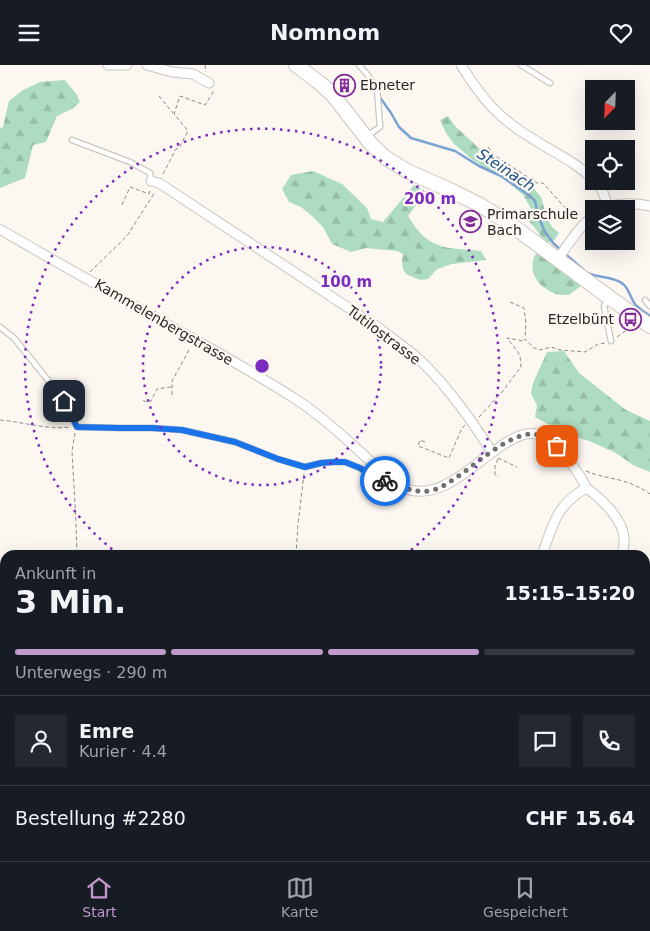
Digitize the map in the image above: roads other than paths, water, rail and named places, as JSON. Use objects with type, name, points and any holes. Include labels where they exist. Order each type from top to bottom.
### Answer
[{"type":"street","points":[[108,65],[127,65]]},
{"type":"street","points":[[147,65],[172,72],[193,74],[211,87]]},
{"type":"street","points":[[296,65],[333,95],[378,151],[396,166],[487,209],[560,257],[610,298],[650,326]]},
{"type":"street","points":[[461,65],[478,91],[499,115],[585,172]]},
{"type":"street","name":"Tutilostrasse","points":[[156,180],[379,328],[403,346],[422,362],[445,387],[496,455]]},
{"type":"street","points":[[635,204],[650,206]]},
{"type":"street","points":[[560,257],[585,223]]},
{"type":"street","name":"Kammelenbergstrasse","points":[[1,230],[196,340],[301,403],[342,435],[389,479],[401,487],[416,491],[430,491],[444,486],[496,455],[505,443],[518,436],[536,434],[552,441],[583,479],[586,488],[594,493],[618,518],[625,538],[623,550]]},
{"type":"street","points":[[544,550],[555,520],[564,505],[573,496],[586,488]]},
{"type":"lane","points":[[359,65],[377,88],[380,127],[366,137]]},
{"type":"lane","points":[[521,65],[550,83]]},
{"type":"lane","points":[[72,140],[130,162],[150,173],[156,180]]},
{"type":"lane","points":[[610,298],[604,305],[612,341]]},
{"type":"lane","points":[[645,300],[650,306]]},
{"type":"lane","points":[[0,327],[14,338],[64,401],[77,427],[182,430],[235,442],[278,459],[305,467],[321,463],[345,462],[360,468],[382,482],[389,479]]},
{"type":"waterway","name":"Steinach","points":[[379,96],[399,127],[411,138],[455,151],[479,166],[501,176],[530,196],[535,201],[544,230],[553,243],[586,272],[595,276],[614,279],[623,284],[635,304],[650,316]]},
{"type":"place","name":"Ebneter","points":[[344,85]]},
{"type":"place","name":"Primarschule Bach","points":[[471,222]]},
{"type":"place","name":"Etzelbünt","points":[[630,319]]}]
